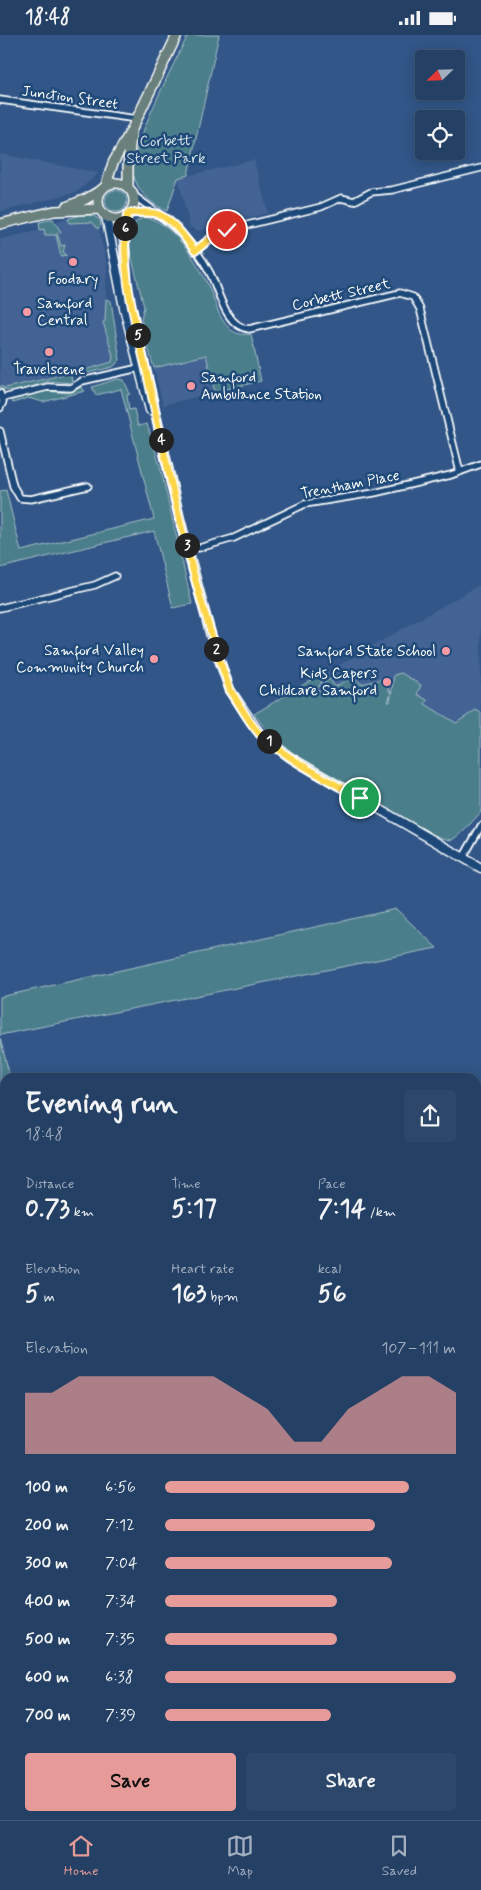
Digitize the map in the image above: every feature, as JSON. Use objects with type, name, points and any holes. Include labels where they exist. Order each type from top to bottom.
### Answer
[{"type":"main road","points":[[177,35],[137,119],[113,163],[98,199],[103,212],[211,636],[230,690],[260,734],[291,758],[481,868]]},
{"type":"main road","points":[[132,129],[128,166],[133,205],[128,214],[124,240],[127,290],[142,368]]},
{"type":"main road","points":[[0,224],[54,211],[86,199],[103,188],[118,183],[131,191]]},
{"type":"main road","points":[[54,211],[103,212],[116,219],[128,214]]},
{"type":"main road","points":[[112,250],[124,240]]},
{"type":"street","name":"Junction Street","points":[[0,100],[137,119]]},
{"type":"street","points":[[195,251],[210,239],[227,230],[321,207],[341,198],[354,201],[371,192],[392,190],[481,168]]},
{"type":"street","name":"Corbett Street","points":[[131,191],[155,213],[170,222],[195,251],[208,269],[230,318],[242,329],[249,329],[400,293],[413,297],[420,309],[460,472]]},
{"type":"street","points":[[128,214],[155,213]]},
{"type":"street","points":[[0,409],[2,395],[48,387],[71,388],[82,381],[142,368]]},
{"type":"street","points":[[0,431],[13,486],[20,497],[31,499],[88,486]]},
{"type":"street","name":"Trentham Place","points":[[199,548],[234,539],[305,504],[374,493],[460,472],[481,464]]},
{"type":"street","points":[[0,608],[95,585],[115,576]]},
{"type":"street","points":[[463,858],[481,826]]},
{"type":"shaded area","points":[[0,154],[99,173],[77,192],[0,212]]},
{"type":"shaded area","points":[[254,160],[268,213],[198,231],[190,227],[178,178]]},
{"type":"shaded area","points":[[68,219],[68,222],[85,219],[98,224],[107,266],[105,321],[106,334],[113,357],[112,362],[3,388],[0,386],[0,239],[58,226],[55,222]]},
{"type":"shaded area","points":[[206,355],[215,392],[163,405],[154,368]]},
{"type":"shaded area","name":"Kids Capers Childcare Samford","points":[[481,584],[481,713],[476,710],[456,723],[416,698],[409,703],[307,699],[297,689]]},
{"type":"green space","name":"Corbett Street Park","points":[[188,35],[219,35],[188,175],[178,178],[167,211],[155,205],[141,192],[133,173],[134,161],[145,125],[154,104]]},
{"type":"green space","points":[[116,190],[124,193],[127,201],[124,209],[116,212],[108,209],[105,201],[108,193]]},
{"type":"green space","points":[[80,215],[92,215],[100,220],[101,225],[98,229],[92,222],[69,223],[68,219]]},
{"type":"green space","points":[[143,217],[164,226],[183,244],[204,277],[225,324],[239,334],[251,334],[261,381],[215,392],[206,355],[154,368],[141,318],[144,307],[129,247],[132,225]]},
{"type":"green space","points":[[53,219],[61,232],[57,233],[61,246],[65,245],[63,252],[67,255],[61,256],[56,235],[45,235],[44,229],[40,230],[39,222]]},
{"type":"green space","points":[[106,299],[111,301],[120,360],[113,367],[83,374],[81,371],[112,362],[113,356],[103,322],[105,321]]},
{"type":"green space","points":[[71,373],[72,383],[49,381],[15,392],[0,389],[0,386],[5,388]]},
{"type":"green space","points":[[117,379],[124,380],[130,394],[127,395],[129,410],[134,409],[138,426],[147,424],[160,466],[192,604],[173,608],[154,531],[0,568],[0,491],[6,490],[21,551],[154,519],[121,389],[96,395],[92,387]]},
{"type":"green space","points":[[81,387],[85,391],[43,402],[28,398],[13,403],[11,400],[46,391],[68,393]]},
{"type":"green space","points":[[401,673],[421,685],[417,694],[427,700],[425,704],[456,723],[476,710],[481,713],[481,812],[463,832],[452,840],[438,837],[395,816],[301,760],[283,746],[254,714],[318,676],[322,682],[318,688],[310,690],[318,690],[323,696],[321,686],[330,679],[335,687],[351,677],[362,684],[382,679],[391,693],[388,702],[390,702],[394,675]]},
{"type":"green space","points":[[396,909],[437,948],[0,1035],[0,997]]},
{"type":"green space","points":[[0,1038],[9,1073],[0,1073]]},
{"type":"place","name":"Foodary","points":[[73,262]]},
{"type":"place","name":"Samford Central","points":[[27,312]]},
{"type":"place","name":"Travelscene","points":[[49,352]]},
{"type":"place","name":"Samford Ambulance Station","points":[[191,386]]},
{"type":"place","name":"Samford State School","points":[[446,651]]},
{"type":"place","name":"Samford Valley Community Church","points":[[154,659]]},
{"type":"place","name":"Kids Capers Childcare Samford","points":[[387,682]]},
{"type":"route","points":[[227,230],[210,239],[195,251],[170,222],[155,213],[129,213],[127,215],[124,259],[127,290],[146,367],[162,445],[211,636],[230,690],[260,734],[291,758],[360,798]]}]
